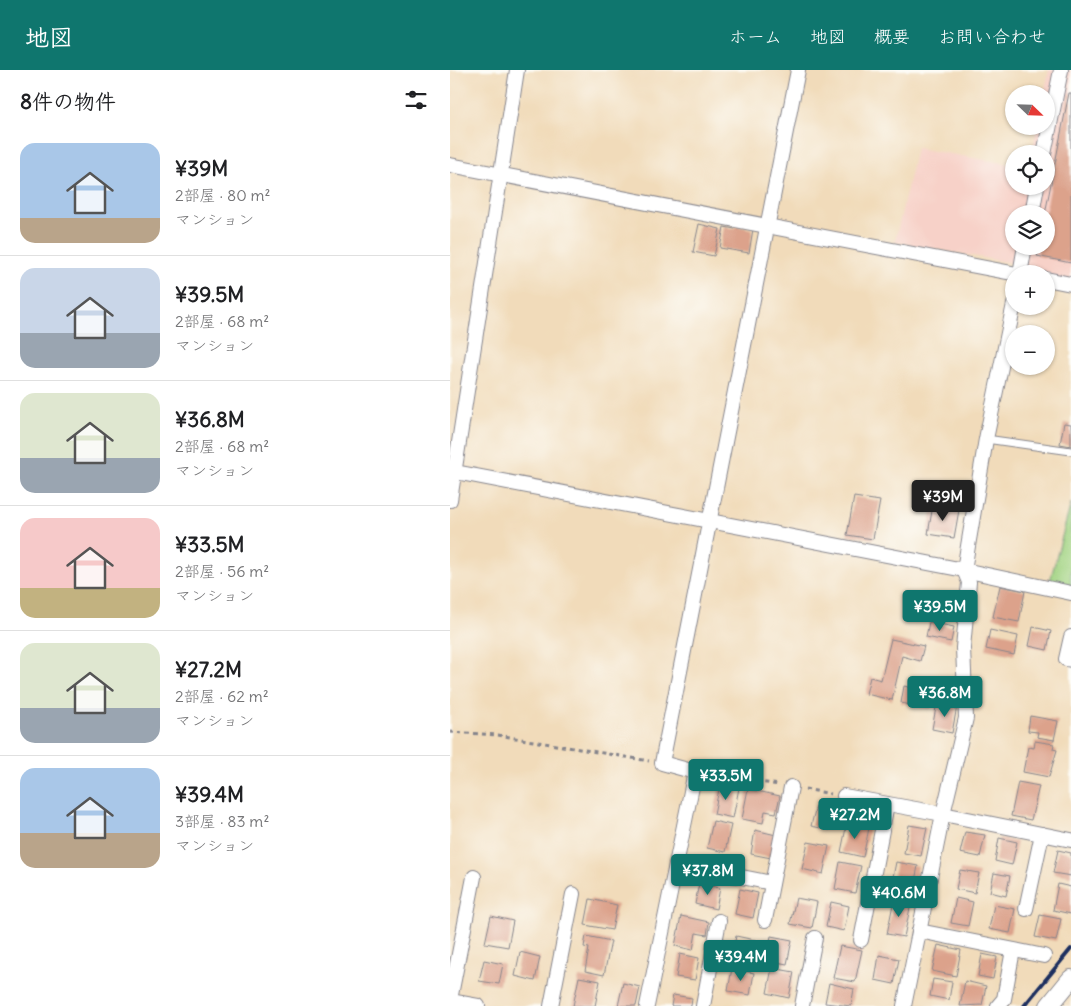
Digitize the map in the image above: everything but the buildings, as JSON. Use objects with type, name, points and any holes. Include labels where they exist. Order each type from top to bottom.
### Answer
[{"type":"street","points":[[450,500],[452,472],[517,70]]},
{"type":"street","points":[[647,1006],[695,772],[662,763],[798,70]]},
{"type":"street","points":[[1046,145],[1061,70]]},
{"type":"street","points":[[450,164],[766,227],[1005,271]]},
{"type":"street","points":[[1055,281],[1071,284]]},
{"type":"street","points":[[904,1006],[942,814],[966,718],[963,648],[969,582],[964,570],[986,439],[1012,315]]},
{"type":"street","points":[[452,472],[964,570],[1071,593]]},
{"type":"street","points":[[1071,636],[1066,659],[1071,660]]},
{"type":"street","points":[[765,920],[791,787]]},
{"type":"street","points":[[844,796],[1071,840]]},
{"type":"street","points":[[861,940],[887,804]]},
{"type":"street","points":[[1026,909],[1042,834]]},
{"type":"street","points":[[676,864],[772,882]]},
{"type":"street","points":[[474,878],[450,1001],[478,1006]]},
{"type":"street","points":[[551,1006],[573,894]]},
{"type":"street","points":[[703,1006],[720,921]]},
{"type":"street","points":[[919,931],[1044,956]]},
{"type":"street","points":[[802,1006],[815,938]]},
{"type":"street","points":[[998,1006],[1004,999],[1013,950]]},
{"type":"street","points":[[1049,1006],[1071,979]]},
{"type":"lane","points":[[986,439],[1071,451]]},
{"type":"path","points":[[450,732],[498,735],[662,763]]},
{"type":"path","points":[[695,772],[844,796]]},
{"type":"shaded area","points":[[1049,70],[1071,70],[1071,292],[1055,289],[1055,265],[1012,265],[1012,263],[895,242],[916,148],[1005,163],[1005,195],[1055,195],[1055,145],[1034,145],[1035,135],[1055,135],[1055,85],[1046,85]]},
{"type":"green space","points":[[1071,503],[1071,586],[1050,581]]},
{"type":"railway","points":[[1024,1006],[1071,949]]}]
